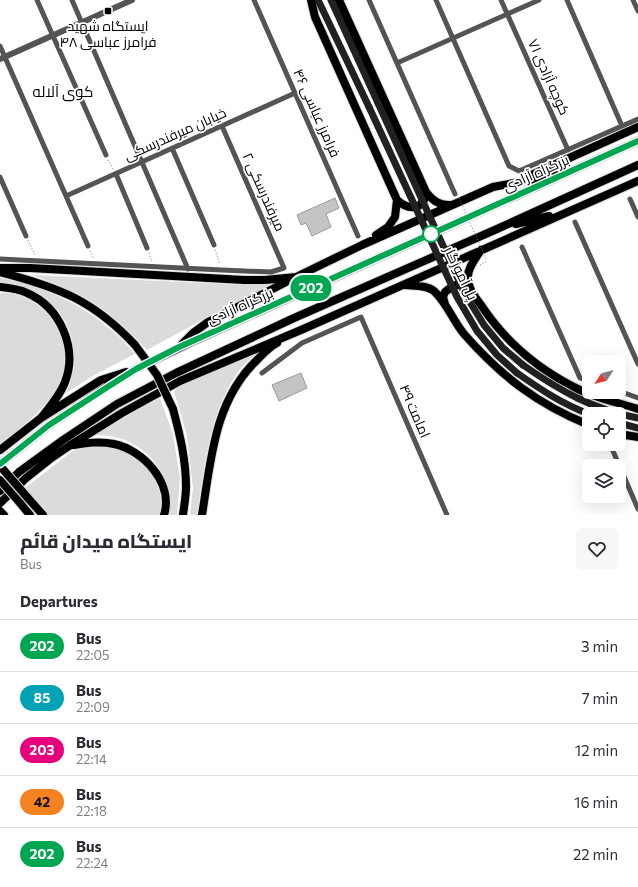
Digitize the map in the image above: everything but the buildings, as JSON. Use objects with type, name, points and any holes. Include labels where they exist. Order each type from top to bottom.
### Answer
[{"type":"highway","points":[[310,0],[315,17],[397,200],[403,206],[409,208],[416,207],[422,203],[426,197],[426,192]]},
{"type":"highway","points":[[339,0],[426,192],[432,200],[445,205],[456,199]]},
{"type":"highway","points":[[513,183],[638,127]]},
{"type":"highway","name":"بزرگراه آزادی","points":[[0,465],[49,425],[136,369],[177,348],[638,141]]},
{"type":"highway","points":[[0,491],[20,472],[63,440],[123,401],[176,373],[294,318],[638,165]]},
{"type":"highway","points":[[177,348],[193,333],[208,322],[296,277],[456,199],[493,187],[571,172]]},
{"type":"highway","points":[[0,503],[32,473],[69,446],[122,413],[180,381],[301,330],[638,180]]},
{"type":"highway","points":[[362,245],[388,227],[395,217],[397,200]]},
{"type":"highway","points":[[497,229],[570,211]]},
{"type":"highway","points":[[472,291],[468,278],[468,272],[481,250]]},
{"type":"highway","points":[[0,268],[30,268],[244,280],[265,280],[296,277]]},
{"type":"highway","points":[[0,272],[55,288],[77,298],[96,310],[135,345],[157,375],[173,409],[185,465],[186,489],[183,515]]},
{"type":"highway","points":[[445,305],[445,292],[450,287],[456,284],[469,286],[488,316],[509,341],[541,367],[574,388],[600,398],[638,409]]},
{"type":"highway","points":[[402,285],[423,286],[434,290],[463,332],[489,361],[513,382],[538,400],[564,415],[582,422]]},
{"type":"highway","points":[[0,287],[27,293],[44,303],[56,315],[66,336],[69,347],[70,365],[65,383],[41,418]]},
{"type":"highway","points":[[202,515],[218,424],[229,396],[245,371],[272,346],[301,330]]},
{"type":"highway","points":[[0,450],[41,418],[101,380],[136,369]]},
{"type":"highway","points":[[626,435],[638,437]]},
{"type":"highway","points":[[69,446],[100,442],[115,444],[134,451],[144,459],[154,471],[162,485],[166,510],[164,515]]},
{"type":"highway","points":[[0,465],[43,515]]},
{"type":"highway","points":[[0,480],[30,515]]},
{"type":"highway","points":[[0,511],[4,515]]},
{"type":"main road","name":"پل آموزگار","points":[[318,0],[370,107],[457,298],[477,330],[497,355],[517,373],[543,392],[567,406],[582,411]]},
{"type":"main road","name":"پل آموزگار","points":[[331,0],[465,294],[484,325],[503,348],[549,384],[598,408],[638,418]]},
{"type":"main road","points":[[626,425],[638,428]]},
{"type":"street","points":[[37,0],[106,154]]},
{"type":"street","points":[[72,0],[188,269]]},
{"type":"street","points":[[2,58],[130,0]]},
{"type":"street","name":"فرامرز عباسی ۴۶","points":[[254,0],[358,236]]},
{"type":"street","points":[[369,0],[456,199]]},
{"type":"street","points":[[436,0],[509,166],[519,171],[638,119]]},
{"type":"street","name":"کوچه آزادی ۷۱","points":[[501,0],[568,150]]},
{"type":"street","points":[[397,63],[539,0]]},
{"type":"street","points":[[567,0],[622,126]]},
{"type":"street","points":[[633,0],[638,11]]},
{"type":"street","points":[[0,46],[2,58],[88,246]]},
{"type":"street","name":"خیابان میرفندرسکی","points":[[66,196],[295,93]]},
{"type":"street","name":"میرفندرسکی ۲","points":[[222,126],[284,268],[271,272],[222,270]]},
{"type":"street","points":[[172,148],[214,246]]},
{"type":"street","points":[[116,174],[147,248]]},
{"type":"street","points":[[0,177],[26,236]]},
{"type":"street","points":[[630,199],[638,217]]},
{"type":"street","points":[[575,222],[638,364]]},
{"type":"street","points":[[522,247],[580,378],[582,379]]},
{"type":"street","points":[[0,259],[155,268],[222,270]]},
{"type":"street","name":"امامت ۴۹","points":[[262,373],[302,343],[361,317],[447,515]]},
{"type":"street","points":[[626,394],[638,398]]},
{"type":"street","points":[[613,451],[638,509]]},
{"type":"path","points":[[106,154],[116,174]]},
{"type":"path","points":[[456,199],[487,261],[477,266]]},
{"type":"path","points":[[26,236],[38,261]]},
{"type":"path","points":[[88,246],[96,265]]},
{"type":"path","points":[[214,246],[222,270]]},
{"type":"path","points":[[147,248],[155,268]]},
{"type":"shaded area","points":[[33,275],[244,285],[276,284],[215,313],[147,350],[122,325],[94,303],[74,292]]},
{"type":"shaded area","points":[[0,278],[32,286],[63,298],[78,306],[106,325],[135,354],[96,374],[66,393],[74,363],[70,332],[64,318],[55,307],[44,298],[31,290],[0,282]]},
{"type":"shaded area","points":[[0,293],[13,294],[25,298],[46,312],[59,332],[63,344],[65,368],[63,376],[51,398],[35,415],[0,445]]},
{"type":"shaded area","points":[[264,348],[241,368],[230,384],[222,402],[210,438],[197,515],[190,515],[193,488],[187,436],[174,391],[182,385]]},
{"type":"shaded area","points":[[160,398],[173,434],[180,478],[177,515],[167,515],[170,503],[168,486],[164,476],[151,458],[134,444],[124,440],[111,436],[92,435]]},
{"type":"shaded area","points":[[89,445],[118,447],[127,451],[144,463],[159,489],[161,501],[160,515],[49,515],[25,488],[71,452]]},
{"type":"bus line","name":"202","points":[[0,464],[49,425],[136,369],[177,348],[638,141]]},
{"type":"place","name":"ایستگاه شهید فرامرز عباسی ۴۸","points":[[108,11]]},
{"type":"district","name":"کوی آلاله","points":[[63,92]]}]
